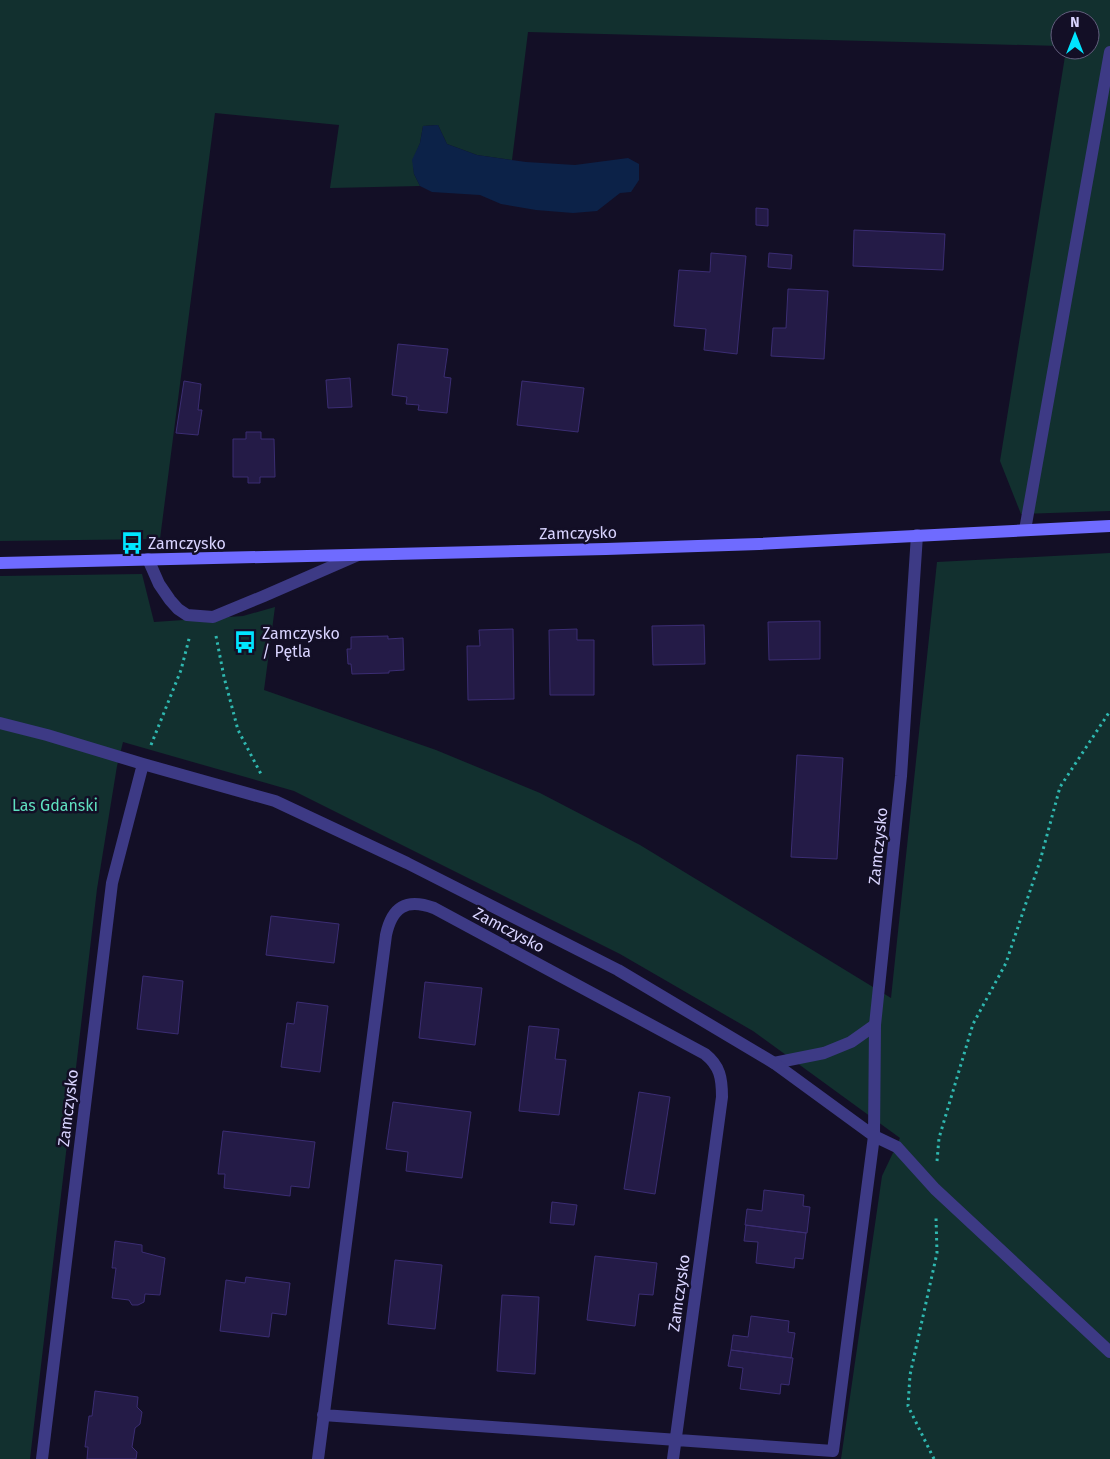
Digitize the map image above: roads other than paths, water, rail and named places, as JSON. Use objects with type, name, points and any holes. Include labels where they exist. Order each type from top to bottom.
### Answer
[{"type":"street","points":[[1025,530],[1110,52]]},
{"type":"street","name":"Zamczysko","points":[[0,563],[730,545],[1110,526]]},
{"type":"street","name":"Zamczysko","points":[[323,1415],[833,1451],[874,1136],[875,1025],[901,776],[918,535]]},
{"type":"street","points":[[148,559],[159,584],[178,609],[187,615],[213,616],[358,555]]},
{"type":"street","points":[[0,723],[274,801],[407,863],[618,970],[774,1063],[874,1136],[897,1147],[935,1189],[1110,1352]]},
{"type":"street","name":"Zamczysko","points":[[42,1459],[112,884],[143,764]]},
{"type":"street","name":"Zamczysko","points":[[318,1459],[386,935],[390,920],[397,910],[407,905],[418,904],[434,908],[705,1054],[718,1069],[721,1076],[722,1097],[674,1459]]},
{"type":"street","points":[[774,1063],[824,1053],[851,1042],[875,1025]]},
{"type":"water","points":[[438,125],[447,144],[477,155],[526,162],[575,165],[628,158],[639,164],[639,180],[631,192],[620,193],[597,211],[573,213],[536,210],[501,204],[480,195],[432,192],[420,186],[414,174],[412,160],[420,143],[423,126]]},
{"type":"place","name":"Zamczysko","points":[[132,543]]},
{"type":"place","name":"Zamczysko / Pętla","points":[[245,642]]},
{"type":"park label","name":"Las Gdański","points":[[55,805]]}]
